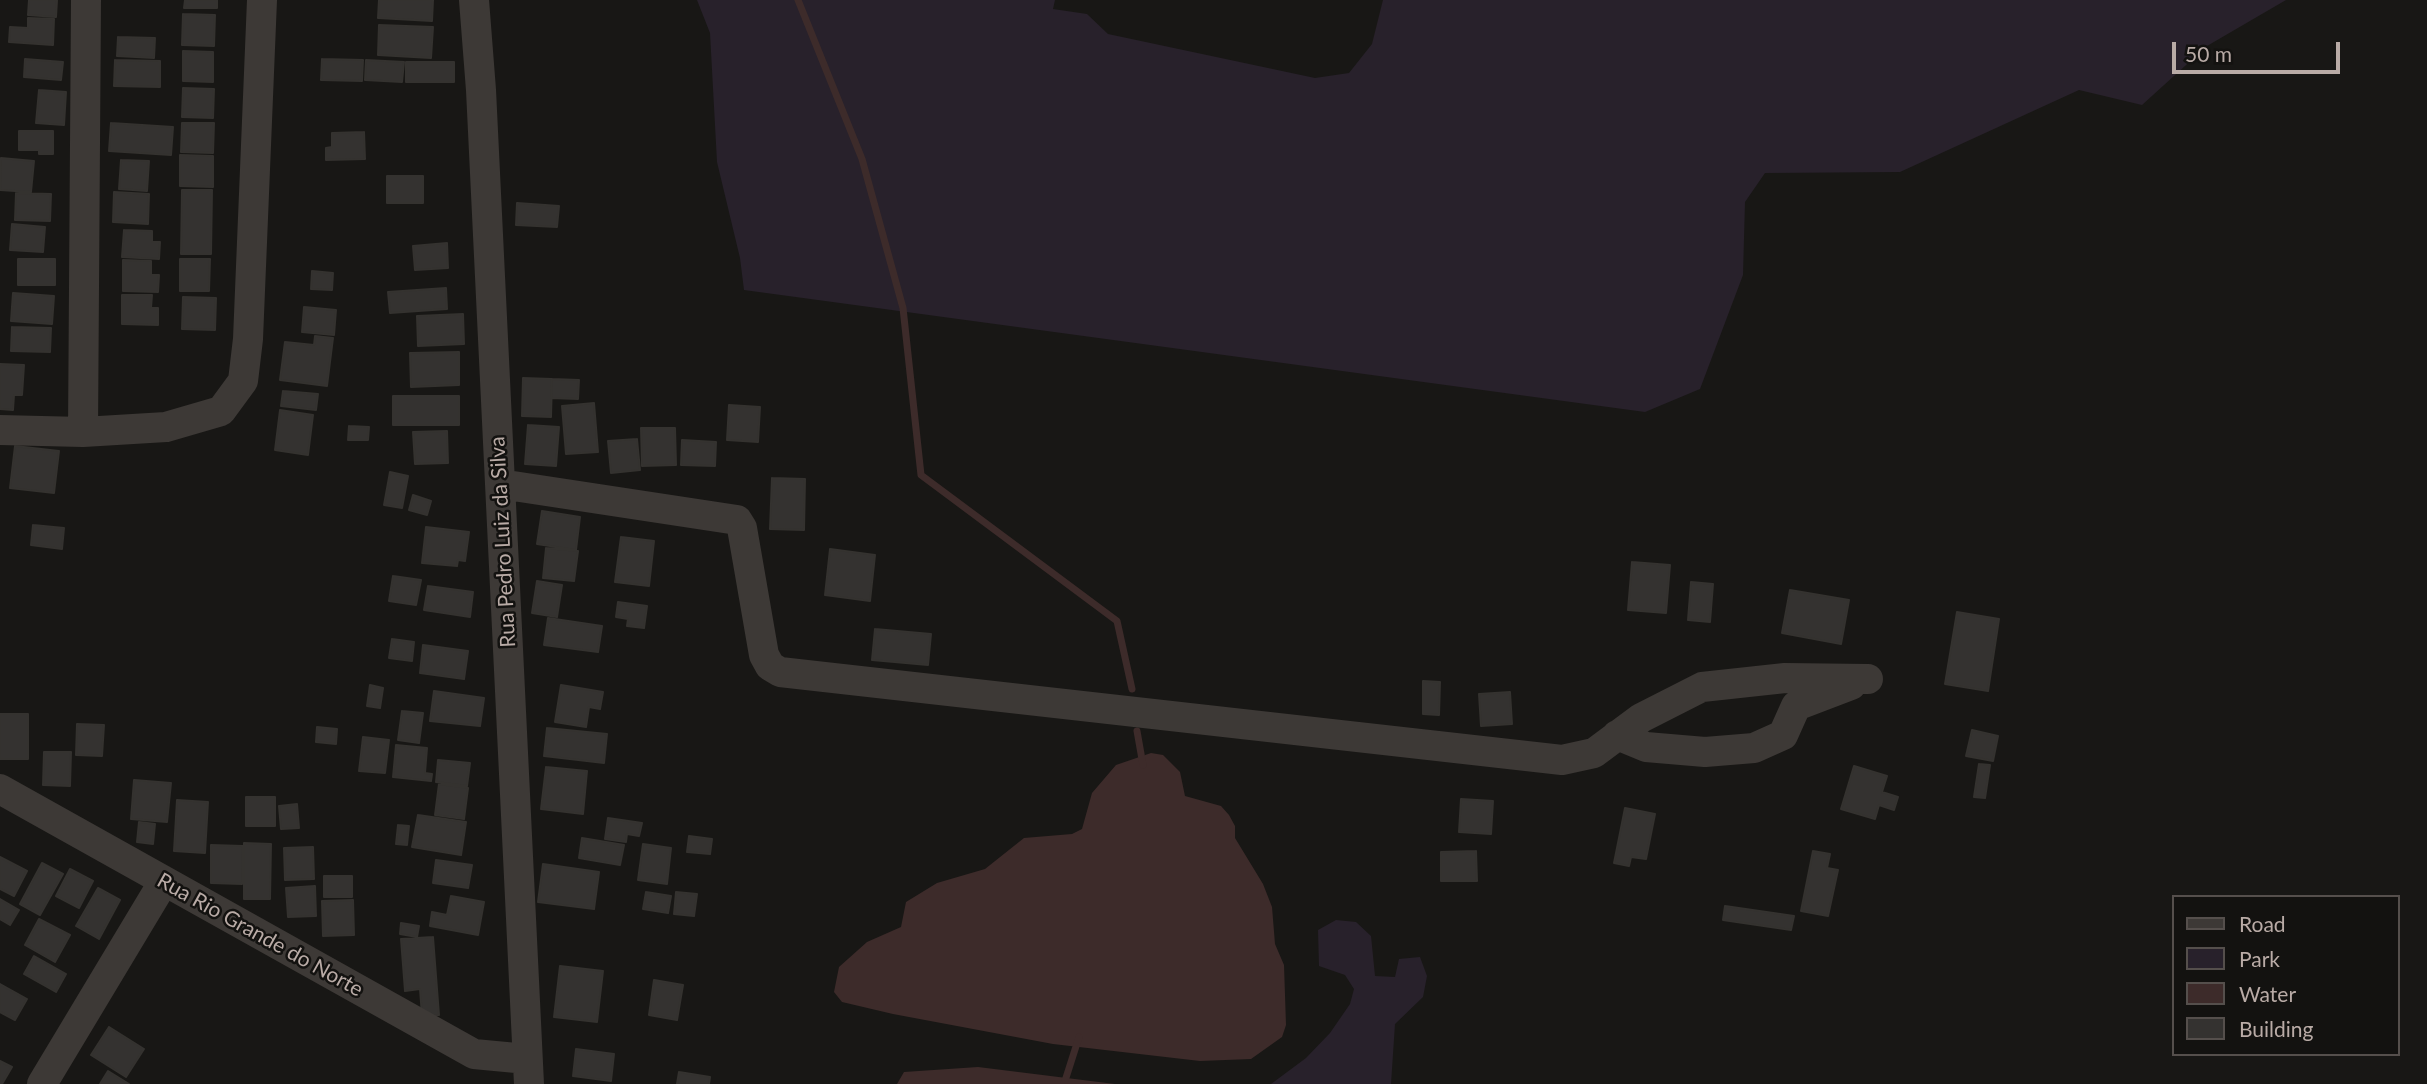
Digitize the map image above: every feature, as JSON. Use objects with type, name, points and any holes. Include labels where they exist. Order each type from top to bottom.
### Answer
[{"type":"street","points":[[83,432],[86,0]]},
{"type":"street","points":[[0,430],[83,432],[166,427],[220,411],[243,381],[248,339],[262,0]]},
{"type":"street","name":"Rua Pedro Luiz da Silva","points":[[474,0],[481,90],[528,1072]]},
{"type":"street","points":[[500,484],[737,520],[742,528],[764,656],[770,667],[780,672],[1562,760],[1594,752],[1641,719],[1702,687],[1785,678],[1868,679],[1796,706],[1783,735],[1754,748],[1704,752],[1646,747],[1617,736]]},
{"type":"street","name":"Rua Rio Grande do Norte","points":[[0,789],[474,1054],[528,1072]]},
{"type":"street","points":[[42,1084],[164,881]]},
{"type":"street","points":[[508,1084],[528,1072]]},
{"type":"green space","points":[[697,0],[1055,0],[1053,9],[1087,14],[1108,34],[1315,78],[1349,73],[1372,44],[1383,0],[2286,0],[2207,46],[2142,105],[2079,90],[1900,172],[1765,173],[1745,202],[1743,275],[1700,389],[1645,412],[744,290],[740,258],[717,162],[710,33]]},
{"type":"green space","points":[[1336,920],[1356,922],[1371,936],[1375,976],[1395,977],[1399,959],[1420,957],[1427,976],[1423,997],[1395,1024],[1391,1084],[1271,1084],[1306,1058],[1330,1033],[1350,1004],[1354,989],[1345,975],[1319,966],[1318,930]]},
{"type":"water","points":[[1151,753],[1163,755],[1180,772],[1185,796],[1221,806],[1229,815],[1235,826],[1235,838],[1263,884],[1272,907],[1275,944],[1284,965],[1286,1025],[1282,1037],[1251,1059],[1200,1061],[1053,1044],[893,1014],[842,1002],[834,992],[839,967],[867,942],[901,927],[906,902],[937,883],[985,869],[1024,838],[1072,834],[1082,829],[1092,793],[1116,765]]},
{"type":"water","points":[[978,1067],[1115,1084],[897,1084],[904,1072]]},
{"type":"building","points":[[29,0],[57,0],[56,17],[28,15]]},
{"type":"building","points":[[185,0],[217,0],[217,8],[184,8]]},
{"type":"building","points":[[379,0],[433,0],[432,21],[378,18]]},
{"type":"building","points":[[183,14],[215,15],[214,46],[182,45]]},
{"type":"building","points":[[28,18],[54,19],[53,45],[9,42],[10,27],[28,28]]},
{"type":"building","points":[[379,25],[433,27],[431,58],[378,55]]},
{"type":"building","points":[[118,37],[155,38],[154,58],[117,56]]},
{"type":"building","points":[[183,51],[213,52],[213,82],[183,81]]},
{"type":"building","points":[[25,59],[63,62],[61,80],[24,77]]},
{"type":"building","points":[[322,59],[363,60],[362,81],[321,80]]},
{"type":"building","points":[[115,60],[160,61],[160,87],[114,86]]},
{"type":"building","points":[[366,60],[404,62],[402,82],[365,80]]},
{"type":"building","points":[[406,62],[454,62],[454,82],[406,82]]},
{"type":"building","points":[[183,88],[214,89],[213,118],[182,117]]},
{"type":"building","points":[[39,90],[66,92],[64,125],[36,123]]},
{"type":"building","points":[[111,123],[173,127],[171,155],[109,151]]},
{"type":"building","points":[[182,123],[214,123],[213,153],[181,152]]},
{"type":"building","points":[[19,131],[53,131],[53,154],[39,154],[39,150],[19,150]]},
{"type":"building","points":[[364,132],[365,159],[326,160],[326,148],[332,147],[332,133]]},
{"type":"building","points":[[180,155],[213,156],[213,187],[180,186]]},
{"type":"building","points":[[1,158],[34,161],[31,192],[0,190]]},
{"type":"building","points":[[121,160],[149,161],[147,191],[119,189]]},
{"type":"building","points":[[387,176],[423,176],[423,203],[387,203]]},
{"type":"building","points":[[182,190],[212,190],[211,254],[181,254]]},
{"type":"building","points":[[114,192],[149,194],[148,224],[113,222]]},
{"type":"building","points":[[16,193],[51,194],[50,221],[15,220]]},
{"type":"building","points":[[517,203],[559,206],[557,227],[516,225]]},
{"type":"building","points":[[12,224],[45,227],[43,252],[10,250]]},
{"type":"building","points":[[124,230],[152,231],[152,242],[160,242],[159,259],[122,257]]},
{"type":"building","points":[[447,243],[448,268],[415,270],[413,246]]},
{"type":"building","points":[[18,259],[55,259],[55,285],[18,285]]},
{"type":"building","points":[[180,259],[210,259],[209,291],[180,291]]},
{"type":"building","points":[[123,260],[151,261],[151,275],[159,275],[158,292],[123,291]]},
{"type":"building","points":[[312,271],[333,273],[332,290],[311,289]]},
{"type":"building","points":[[446,288],[447,309],[390,313],[388,292]]},
{"type":"building","points":[[13,293],[54,296],[52,324],[11,321]]},
{"type":"building","points":[[122,295],[152,295],[151,308],[158,308],[158,325],[122,324]]},
{"type":"building","points":[[183,297],[216,298],[215,330],[182,329]]},
{"type":"building","points":[[304,307],[336,310],[334,335],[302,332]]},
{"type":"building","points":[[463,314],[464,344],[418,346],[417,316]]},
{"type":"building","points":[[12,327],[51,328],[50,352],[11,351]]},
{"type":"building","points":[[315,336],[333,338],[327,386],[280,380],[285,342],[314,345]]},
{"type":"building","points":[[459,352],[459,385],[411,387],[410,353]]},
{"type":"building","points":[[0,364],[24,365],[22,395],[14,395],[13,410],[0,409]]},
{"type":"building","points":[[523,378],[552,379],[551,417],[522,416]]},
{"type":"building","points":[[552,379],[579,380],[578,399],[551,398]]},
{"type":"building","points":[[283,391],[318,394],[316,410],[281,406]]},
{"type":"building","points":[[393,396],[459,396],[459,425],[393,425]]},
{"type":"building","points":[[594,403],[598,452],[566,454],[562,406]]},
{"type":"building","points":[[729,405],[760,407],[758,442],[727,440]]},
{"type":"building","points":[[280,410],[313,415],[308,455],[275,450]]},
{"type":"building","points":[[528,425],[559,427],[556,466],[525,464]]},
{"type":"building","points":[[349,426],[369,427],[368,440],[348,440]]},
{"type":"building","points":[[641,428],[675,428],[676,465],[642,466]]},
{"type":"building","points":[[447,431],[448,463],[415,464],[413,432]]},
{"type":"building","points":[[637,439],[640,470],[611,473],[608,441]]},
{"type":"building","points":[[682,440],[716,442],[715,466],[681,465]]},
{"type":"building","points":[[15,446],[59,451],[54,493],[10,488]]},
{"type":"building","points":[[390,472],[408,476],[402,508],[384,505]]},
{"type":"building","points":[[772,478],[805,479],[804,530],[770,529]]},
{"type":"building","points":[[413,495],[431,501],[427,515],[409,510]]},
{"type":"building","points":[[542,511],[580,517],[576,550],[537,544]]},
{"type":"building","points":[[33,525],[64,528],[62,549],[31,545]]},
{"type":"building","points":[[426,527],[469,532],[465,561],[458,560],[457,566],[422,563]]},
{"type":"building","points":[[621,537],[654,541],[649,586],[615,582]]},
{"type":"building","points":[[546,548],[578,551],[574,581],[543,578]]},
{"type":"building","points":[[830,549],[875,555],[870,601],[825,595]]},
{"type":"building","points":[[1632,562],[1670,565],[1666,613],[1628,610]]},
{"type":"building","points":[[393,576],[421,580],[416,605],[389,601]]},
{"type":"building","points":[[537,581],[562,585],[557,617],[532,613]]},
{"type":"building","points":[[1691,582],[1713,584],[1710,622],[1688,620]]},
{"type":"building","points":[[428,586],[473,592],[470,617],[424,610]]},
{"type":"building","points":[[1790,590],[1849,600],[1841,644],[1782,633]]},
{"type":"building","points":[[618,602],[647,606],[644,628],[627,626],[628,619],[616,617]]},
{"type":"building","points":[[1957,612],[1999,619],[1988,691],[1945,684]]},
{"type":"building","points":[[548,618],[602,626],[598,652],[544,645]]},
{"type":"building","points":[[875,629],[931,634],[928,665],[872,660]]},
{"type":"building","points":[[392,639],[414,642],[412,661],[389,658]]},
{"type":"building","points":[[423,645],[468,651],[464,679],[420,673]]},
{"type":"building","points":[[1423,681],[1440,682],[1439,715],[1423,714]]},
{"type":"building","points":[[370,685],[383,688],[380,708],[367,706]]},
{"type":"building","points":[[561,685],[603,692],[600,709],[589,707],[586,727],[555,722]]},
{"type":"building","points":[[434,691],[484,698],[480,726],[430,721]]},
{"type":"building","points":[[1510,692],[1512,724],[1481,726],[1479,694]]},
{"type":"building","points":[[402,711],[423,713],[419,743],[398,740]]},
{"type":"building","points":[[0,714],[28,714],[28,759],[0,759]]},
{"type":"building","points":[[77,724],[104,725],[102,756],[76,755]]},
{"type":"building","points":[[317,727],[337,729],[336,744],[316,742]]},
{"type":"building","points":[[547,728],[607,734],[604,763],[544,756]]},
{"type":"building","points":[[1972,730],[1998,736],[1993,761],[1966,756]]},
{"type":"building","points":[[363,737],[389,740],[385,773],[359,771]]},
{"type":"building","points":[[396,745],[427,748],[425,773],[432,774],[431,781],[393,777]]},
{"type":"building","points":[[44,752],[71,752],[70,786],[43,785]]},
{"type":"building","points":[[438,760],[470,763],[467,786],[436,782]]},
{"type":"building","points":[[1979,764],[1990,765],[1985,798],[1974,797]]},
{"type":"building","points":[[1854,766],[1887,776],[1882,792],[1898,797],[1894,810],[1879,805],[1875,819],[1841,809]]},
{"type":"building","points":[[546,767],[587,771],[583,814],[541,809]]},
{"type":"building","points":[[134,780],[171,783],[167,822],[131,819]]},
{"type":"building","points":[[439,784],[468,788],[464,819],[435,815]]},
{"type":"building","points":[[246,797],[275,797],[275,826],[246,826]]},
{"type":"building","points":[[1461,799],[1493,801],[1491,834],[1459,832]]},
{"type":"building","points":[[177,800],[208,802],[205,853],[174,851]]},
{"type":"building","points":[[297,804],[299,828],[281,829],[279,806]]},
{"type":"building","points":[[1625,808],[1655,814],[1646,859],[1631,857],[1629,866],[1614,863]]},
{"type":"building","points":[[418,815],[466,822],[461,855],[412,847]]},
{"type":"building","points":[[608,818],[642,823],[639,836],[627,834],[626,842],[605,839]]},
{"type":"building","points":[[139,822],[155,824],[153,844],[137,842]]},
{"type":"building","points":[[398,825],[409,826],[407,845],[396,844]]},
{"type":"building","points":[[689,836],[712,839],[710,854],[687,852]]},
{"type":"building","points":[[582,838],[624,845],[620,865],[579,858]]},
{"type":"building","points":[[244,843],[271,844],[270,899],[244,899]]},
{"type":"building","points":[[643,844],[671,848],[667,884],[638,880]]},
{"type":"building","points":[[211,845],[243,846],[242,884],[211,883]]},
{"type":"building","points":[[313,847],[314,879],[285,880],[284,848]]},
{"type":"building","points":[[1476,851],[1477,881],[1441,881],[1441,852]]},
{"type":"building","points":[[1813,851],[1830,854],[1827,868],[1838,870],[1828,916],[1801,911]]},
{"type":"building","points":[[0,857],[27,871],[14,896],[0,889]]},
{"type":"building","points":[[436,860],[472,865],[468,888],[433,883]]},
{"type":"building","points":[[42,863],[63,874],[40,915],[20,904]]},
{"type":"building","points":[[543,864],[599,872],[594,909],[538,902]]},
{"type":"building","points":[[70,869],[93,881],[79,908],[56,896]]},
{"type":"building","points":[[324,876],[352,876],[352,897],[324,897]]},
{"type":"building","points":[[315,886],[316,916],[288,917],[286,888]]},
{"type":"building","points":[[98,888],[120,900],[99,939],[76,926]]},
{"type":"building","points":[[646,892],[671,896],[668,913],[643,909]]},
{"type":"building","points":[[676,892],[697,894],[694,916],[674,914]]},
{"type":"building","points":[[451,896],[484,902],[478,935],[430,926],[432,912],[447,915]]},
{"type":"building","points":[[0,899],[19,910],[10,925],[0,919]]},
{"type":"building","points":[[353,900],[354,935],[323,936],[322,901]]},
{"type":"building","points":[[1725,906],[1794,916],[1791,930],[1723,920]]},
{"type":"building","points":[[39,919],[70,935],[55,962],[25,945]]},
{"type":"building","points":[[401,923],[419,926],[417,937],[400,934]]},
{"type":"building","points":[[433,937],[439,1015],[422,1016],[420,989],[405,991],[401,939]]},
{"type":"building","points":[[34,956],[66,974],[56,992],[24,974]]},
{"type":"building","points":[[560,966],[603,971],[597,1022],[554,1017]]},
{"type":"building","points":[[654,980],[683,985],[677,1020],[649,1015]]},
{"type":"building","points":[[0,984],[27,999],[15,1020],[0,1012]]},
{"type":"building","points":[[109,1027],[144,1049],[126,1077],[91,1055]]},
{"type":"building","points":[[576,1049],[614,1054],[611,1081],[573,1076]]},
{"type":"building","points":[[0,1061],[12,1067],[2,1084],[0,1084]]},
{"type":"building","points":[[108,1071],[129,1084],[100,1084]]},
{"type":"building","points":[[679,1072],[710,1077],[709,1084],[677,1084]]},
{"type":"waterway","points":[[798,0],[862,159],[903,308],[921,475],[1117,621],[1132,689]]},
{"type":"waterway","points":[[1137,731],[1143,765]]},
{"type":"waterway","points":[[1064,1084],[1079,1037]]}]
